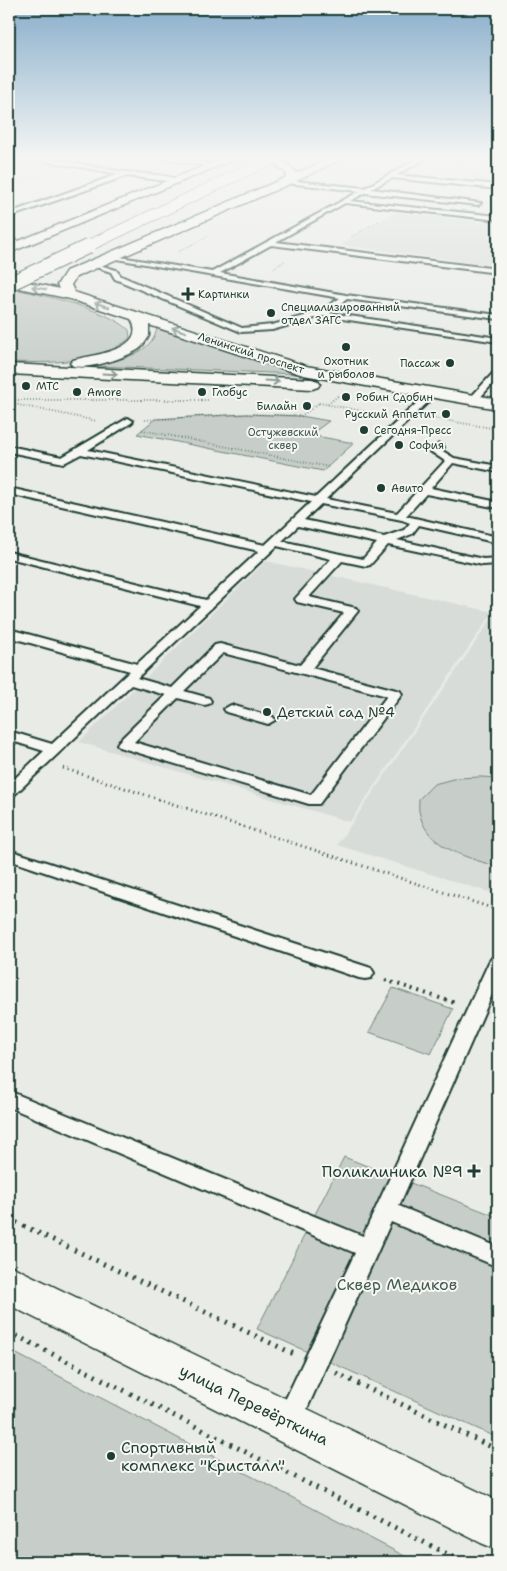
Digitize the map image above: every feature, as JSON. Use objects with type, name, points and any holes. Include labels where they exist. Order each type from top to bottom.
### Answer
[{"type":"main road","points":[[9,249],[55,230]]},
{"type":"main road","points":[[9,283],[121,230]]},
{"type":"main road","points":[[69,295],[64,286],[71,274],[173,230]]},
{"type":"main road","name":"Ленинский проспект","points":[[9,283],[69,295],[303,370],[498,404]]},
{"type":"main road","points":[[9,368],[80,363],[117,354],[135,345],[143,337],[142,324],[136,316]]},
{"type":"main road","name":"Ленинский проспект","points":[[9,368],[280,382],[330,387],[498,415]]},
{"type":"main road","name":"улица Перевёрткина","points":[[9,1284],[498,1526]]},
{"type":"lane","points":[[213,274],[294,230]]},
{"type":"lane","points":[[9,241],[24,243]]},
{"type":"lane","points":[[271,243],[498,271]]},
{"type":"lane","points":[[114,258],[346,297],[498,317]]},
{"type":"lane","points":[[93,265],[114,271],[118,277],[241,330],[271,329],[322,314],[346,297]]},
{"type":"lane","points":[[322,314],[498,340]]},
{"type":"lane","points":[[472,400],[498,374]]},
{"type":"lane","points":[[9,792],[423,402]]},
{"type":"lane","points":[[9,449],[64,460],[124,423]]},
{"type":"lane","points":[[439,448],[435,452],[450,460],[498,469]]},
{"type":"lane","points":[[79,451],[418,521],[498,540]]},
{"type":"lane","points":[[399,517],[450,460]]},
{"type":"lane","points":[[423,490],[498,505]]},
{"type":"lane","points":[[9,491],[270,546],[366,563],[385,541],[408,532],[418,521]]},
{"type":"lane","points":[[296,522],[483,562],[498,561]]},
{"type":"lane","points":[[9,555],[208,604]]},
{"type":"lane","points":[[303,670],[352,611],[301,598],[339,557]]},
{"type":"lane","points":[[9,633],[139,669]]},
{"type":"lane","points":[[220,648],[395,694],[314,801],[124,744],[175,693],[220,648]]},
{"type":"lane","points":[[128,680],[204,701]]},
{"type":"lane","points":[[232,709],[268,720]]},
{"type":"lane","points":[[9,735],[54,749]]},
{"type":"lane","points":[[9,855],[366,973]]},
{"type":"lane","points":[[288,1422],[369,1249],[498,962]]},
{"type":"lane","points":[[9,1098],[369,1249]]},
{"type":"lane","points":[[386,1210],[498,1256]]},
{"type":"path","points":[[329,250],[363,230]]},
{"type":"path","points":[[327,404],[337,396]]},
{"type":"path","points":[[9,402],[213,400]]},
{"type":"path","points":[[9,402],[124,423],[350,471]]},
{"type":"path","points":[[124,423],[246,414],[301,416],[320,403]]},
{"type":"path","points":[[41,761],[498,910]]},
{"type":"path","points":[[366,973],[476,1011]]},
{"type":"path","points":[[9,1219],[498,1450]]},
{"type":"path","points":[[9,1332],[463,1562]]},
{"type":"shaded area","points":[[365,230],[498,230],[498,266],[340,245]]},
{"type":"shaded area","name":"Детский сад №4","points":[[266,561],[493,612],[350,822],[79,742]]},
{"type":"shaded area","points":[[498,609],[498,895],[337,845]]},
{"type":"green space","points":[[9,288],[72,303],[106,315],[129,330],[130,338],[117,347],[88,358],[56,362],[9,362]]},
{"type":"green space","points":[[157,328],[296,374],[95,366],[133,355],[148,344],[154,337]]},
{"type":"green space","name":"Остужевский сквер","points":[[246,414],[301,416],[329,421],[310,435],[354,443],[323,471],[137,434],[155,419]]},
{"type":"green space","points":[[457,778],[498,778],[498,867],[463,856],[441,844],[424,827],[419,811],[419,799],[434,784]]},
{"type":"green space","points":[[393,988],[453,1009],[431,1054],[369,1032]]},
{"type":"green space","name":"Сквер Медиков","points":[[344,1157],[498,1217],[498,1438],[257,1329]]},
{"type":"green space","name":"Спортивный комплекс \"Кристалл\"","points":[[9,1350],[416,1562],[9,1562]]},
{"type":"place","name":"Картинки","points":[[188,294]]},
{"type":"place","name":"Специализированный отдел ЗАГС","points":[[271,313]]},
{"type":"place","name":"Охотник и рыболов","points":[[346,347]]},
{"type":"place","name":"Пассаж","points":[[450,363]]},
{"type":"place","name":"МТС","points":[[26,386]]},
{"type":"place","name":"Amore","points":[[77,392]]},
{"type":"place","name":"Глобус","points":[[202,392]]},
{"type":"place","name":"Робин Сдобин","points":[[346,397]]},
{"type":"place","name":"Билайн","points":[[307,406]]},
{"type":"place","name":"Русский Аппетит","points":[[446,414]]},
{"type":"place","name":"Сегодня-Пресс","points":[[364,430]]},
{"type":"place","name":"София","points":[[399,445]]},
{"type":"place","name":"Авито","points":[[381,488]]},
{"type":"place","name":"Детский сад №4","points":[[267,712]]},
{"type":"place","name":"Поликлиника №9","points":[[474,1171]]},
{"type":"place","name":"Спортивный комплекс \"Кристалл\"","points":[[111,1456]]}]
